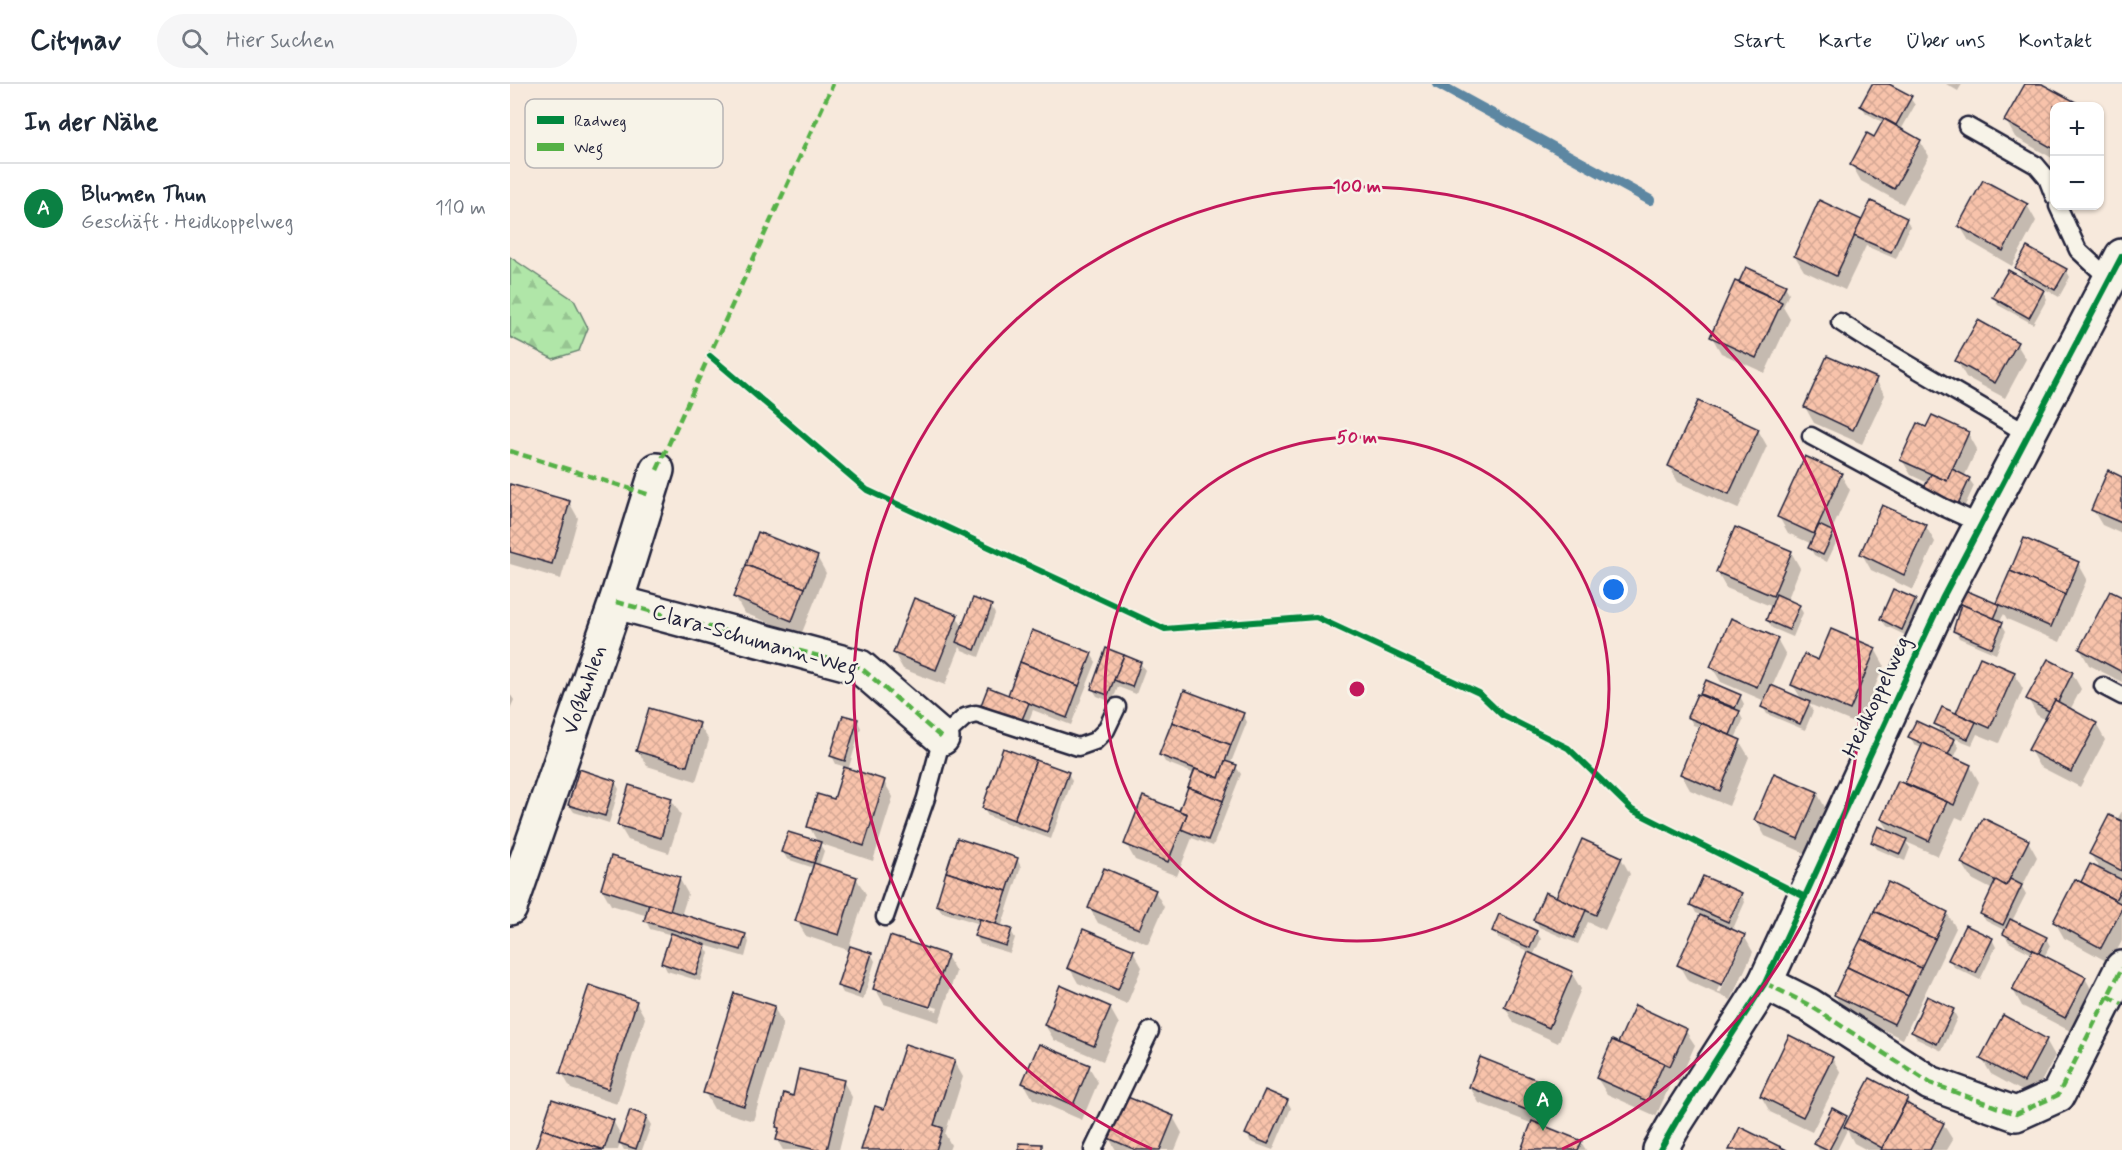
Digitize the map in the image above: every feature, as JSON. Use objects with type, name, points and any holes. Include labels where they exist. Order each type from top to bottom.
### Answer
[{"type":"street","name":"Heidkoppelweg","points":[[1660,1150],[1765,983],[1942,599],[2116,267]]},
{"type":"street","name":"Voßkuhlen","points":[[510,908],[616,602],[657,470]]},
{"type":"street","name":"Clara-Schumann-Weg","points":[[616,602],[860,667],[942,738]]},
{"type":"street","points":[[1765,983],[1809,1005],[1930,1083],[2016,1114],[2058,1095],[2117,989]]},
{"type":"lane","points":[[1967,126],[2036,165],[2050,185]]},
{"type":"lane","points":[[2060,210],[2078,250],[2116,267]]},
{"type":"lane","points":[[1840,322],[1891,355],[1981,405],[2027,434]]},
{"type":"lane","points":[[1811,436],[1943,507],[1980,524]]},
{"type":"lane","points":[[2103,686],[2122,696]]},
{"type":"lane","points":[[885,917],[926,798],[942,738],[965,717],[976,714],[1078,747],[1095,741],[1107,730],[1117,707]]},
{"type":"lane","points":[[1094,1150],[1150,1031]]},
{"type":"green space","points":[[510,257],[574,300],[588,328],[579,351],[553,359],[510,337]]},
{"type":"building","points":[[1872,84],[1889,84],[1912,96],[1896,125],[1860,106]]},
{"type":"building","points":[[2025,84],[2042,84],[2076,102],[2050,102],[2050,147],[2004,121]]},
{"type":"building","points":[[1884,119],[1921,140],[1894,189],[1850,165],[1867,133],[1874,137]]},
{"type":"building","points":[[1983,180],[2028,204],[2003,251],[1958,226]]},
{"type":"building","points":[[1819,200],[1862,220],[1836,276],[1794,256]]},
{"type":"building","points":[[1871,201],[1907,218],[1891,252],[1854,236]]},
{"type":"building","points":[[2027,247],[2067,269],[2055,290],[2015,268]]},
{"type":"building","points":[[1746,267],[1786,285],[1778,300],[1739,282]]},
{"type":"building","points":[[2008,270],[2044,290],[2029,318],[1992,297]]},
{"type":"building","points":[[1735,281],[1782,302],[1756,358],[1710,337]]},
{"type":"building","points":[[1978,320],[2018,342],[1995,383],[1955,361]]},
{"type":"building","points":[[1827,356],[1877,378],[1853,430],[1804,407]]},
{"type":"building","points":[[1698,401],[1759,429],[1729,494],[1668,466]]},
{"type":"building","points":[[1932,415],[1969,432],[1947,481],[1900,460],[1917,423],[1926,427]]},
{"type":"building","points":[[1805,456],[1842,473],[1814,534],[1777,517]]},
{"type":"building","points":[[1952,469],[1970,478],[1957,506],[1923,490],[1931,474],[1947,481]]},
{"type":"building","points":[[2108,470],[2122,477],[2122,523],[2091,510]]},
{"type":"building","points":[[510,484],[570,501],[552,564],[510,552]]},
{"type":"building","points":[[1882,505],[1927,525],[1904,575],[1860,554]]},
{"type":"building","points":[[1819,525],[1834,532],[1823,555],[1808,548]]},
{"type":"building","points":[[1735,527],[1792,551],[1773,596],[1716,572]]},
{"type":"building","points":[[758,532],[818,556],[805,588],[746,565]]},
{"type":"building","points":[[2024,538],[2079,562],[2065,595],[2010,571]]},
{"type":"building","points":[[746,565],[805,588],[792,621],[733,597]]},
{"type":"building","points":[[2010,571],[2065,595],[2051,627],[1996,603]]},
{"type":"building","points":[[1893,589],[1916,599],[1902,630],[1880,619]]},
{"type":"building","points":[[1965,590],[2000,605],[1994,619],[1959,603]]},
{"type":"building","points":[[2110,591],[2122,597],[2122,672],[2079,649]]},
{"type":"building","points":[[1776,594],[1800,605],[1789,630],[1766,620]]},
{"type":"building","points":[[914,598],[958,615],[936,670],[893,653]]},
{"type":"building","points":[[973,598],[992,605],[975,650],[956,642]]},
{"type":"building","points":[[1961,604],[2003,622],[1992,648],[1953,631]]},
{"type":"building","points":[[1731,618],[1778,638],[1757,687],[1710,667]]},
{"type":"building","points":[[1831,629],[1876,648],[1850,710],[1791,685],[1804,654],[1818,660]]},
{"type":"building","points":[[1032,630],[1092,653],[1079,686],[1020,662]]},
{"type":"building","points":[[1106,648],[1124,655],[1108,695],[1091,689]]},
{"type":"building","points":[[1124,655],[1141,662],[1132,687],[1114,680]]},
{"type":"building","points":[[1980,657],[2015,672],[1990,728],[1956,713]]},
{"type":"building","points":[[2048,659],[2073,672],[2058,702],[2055,700],[2049,711],[2026,699]]},
{"type":"building","points":[[1020,662],[1079,686],[1067,718],[1008,695]]},
{"type":"building","points":[[1706,680],[1741,695],[1735,708],[1700,694]]},
{"type":"building","points":[[1771,685],[1810,702],[1800,724],[1761,707]]},
{"type":"building","points":[[988,687],[1029,703],[1021,722],[981,705]]},
{"type":"building","points":[[1184,690],[1244,713],[1231,745],[1172,722]]},
{"type":"building","points":[[1697,694],[1740,711],[1730,735],[1687,717]]},
{"type":"building","points":[[2055,700],[2097,723],[2071,772],[2028,750]]},
{"type":"building","points":[[1942,707],[1976,722],[1968,739],[1934,724]]},
{"type":"building","points":[[649,708],[700,723],[687,766],[636,751]]},
{"type":"building","points":[[843,715],[858,719],[845,761],[830,756]]},
{"type":"building","points":[[1916,721],[1955,739],[1948,755],[1908,737]]},
{"type":"building","points":[[1172,722],[1231,745],[1219,778],[1159,755]]},
{"type":"building","points":[[1701,723],[1741,740],[1720,791],[1680,774]]},
{"type":"building","points":[[1923,743],[1971,765],[1954,805],[1905,783]]},
{"type":"building","points":[[1003,748],[1036,760],[1014,820],[982,808]]},
{"type":"building","points":[[1036,760],[1069,772],[1047,832],[1014,820]]},
{"type":"building","points":[[1225,761],[1237,765],[1223,801],[1188,787],[1195,769],[1219,778]]},
{"type":"building","points":[[844,767],[885,780],[864,846],[807,827],[817,794],[834,799]]},
{"type":"building","points":[[579,769],[616,781],[605,816],[568,805]]},
{"type":"building","points":[[1774,773],[1818,792],[1798,839],[1754,820]]},
{"type":"building","points":[[1898,781],[1947,802],[1929,841],[1881,819]]},
{"type":"building","points":[[629,785],[672,798],[661,838],[617,825]]},
{"type":"building","points":[[1188,787],[1223,801],[1208,840],[1181,829],[1187,814],[1179,811]]},
{"type":"building","points":[[1143,796],[1187,814],[1168,862],[1124,844]]},
{"type":"building","points":[[2109,815],[2122,821],[2122,871],[2089,854]]},
{"type":"building","points":[[1983,818],[2029,840],[2006,886],[1961,863]]},
{"type":"building","points":[[1878,826],[1907,839],[1900,854],[1871,842]]},
{"type":"building","points":[[788,832],[821,842],[814,863],[781,852]]},
{"type":"building","points":[[957,838],[1018,858],[1007,891],[946,872]]},
{"type":"building","points":[[1582,839],[1622,857],[1596,915],[1556,897]]},
{"type":"building","points":[[611,856],[680,877],[670,911],[601,889]]},
{"type":"building","points":[[814,863],[857,877],[839,935],[795,921]]},
{"type":"building","points":[[2090,864],[2122,880],[2122,887],[2115,900],[2081,882]]},
{"type":"building","points":[[1104,868],[1156,890],[1139,929],[1088,908]]},
{"type":"building","points":[[946,872],[1007,891],[996,924],[936,905]]},
{"type":"building","points":[[1703,876],[1742,893],[1728,922],[1690,905]]},
{"type":"building","points":[[2010,879],[2022,885],[2003,925],[1980,914],[1996,880],[2006,886]]},
{"type":"building","points":[[2075,879],[2122,904],[2101,948],[2053,922]]},
{"type":"building","points":[[1888,882],[1948,912],[1935,939],[1874,911]]},
{"type":"building","points":[[1545,892],[1586,910],[1574,938],[1533,920]]},
{"type":"building","points":[[649,904],[746,934],[741,950],[644,921]]},
{"type":"building","points":[[1874,911],[1935,939],[1921,968],[1861,939]]},
{"type":"building","points":[[1499,914],[1537,931],[1530,948],[1492,931]]},
{"type":"building","points":[[1700,915],[1745,935],[1722,985],[1677,965]]},
{"type":"building","points":[[980,919],[1012,929],[1006,946],[974,936]]},
{"type":"building","points":[[2010,919],[2047,937],[2039,953],[2003,934]]},
{"type":"building","points":[[1965,925],[1993,938],[1976,973],[1948,960]]},
{"type":"building","points":[[1083,929],[1134,950],[1118,990],[1067,968]]},
{"type":"building","points":[[671,933],[706,945],[696,975],[661,963]]},
{"type":"building","points":[[890,936],[948,955],[930,1007],[873,989]]},
{"type":"building","points":[[1861,939],[1921,968],[1908,996],[1847,967]]},
{"type":"building","points":[[850,946],[872,953],[859,993],[837,986]]},
{"type":"building","points":[[2033,950],[2086,977],[2065,1018],[2012,990]]},
{"type":"building","points":[[1528,952],[1573,972],[1549,1028],[1504,1007]]},
{"type":"building","points":[[1847,967],[1908,996],[1894,1024],[1834,995]]},
{"type":"building","points":[[589,985],[637,1001],[608,1089],[560,1073]]},
{"type":"building","points":[[1060,985],[1111,1007],[1094,1046],[1044,1025]]},
{"type":"building","points":[[734,993],[775,1006],[744,1106],[703,1093]]},
{"type":"building","points":[[1927,996],[1954,1009],[1937,1044],[1911,1032]]},
{"type":"building","points":[[1635,1005],[1687,1029],[1670,1066],[1618,1043]]},
{"type":"building","points":[[2003,1015],[2047,1039],[2024,1082],[1980,1059]]},
{"type":"building","points":[[1789,1035],[1833,1057],[1803,1117],[1760,1096]]},
{"type":"building","points":[[1612,1040],[1664,1063],[1647,1101],[1596,1078]]},
{"type":"building","points":[[905,1044],[955,1060],[934,1125],[943,1128],[936,1150],[861,1150],[875,1106],[884,1109]]},
{"type":"building","points":[[1039,1044],[1090,1065],[1073,1105],[1022,1083]]},
{"type":"building","points":[[1480,1057],[1545,1083],[1534,1113],[1469,1087]]},
{"type":"building","points":[[799,1069],[844,1080],[827,1150],[816,1150],[776,1140],[779,1128],[776,1127],[784,1093],[793,1096]]},
{"type":"building","points":[[1870,1078],[1908,1098],[1882,1148],[1844,1127]]},
{"type":"building","points":[[1265,1090],[1288,1100],[1268,1144],[1245,1134]]},
{"type":"building","points":[[1125,1096],[1174,1116],[1160,1150],[1136,1150],[1108,1138]]},
{"type":"building","points":[[552,1099],[614,1120],[604,1150],[542,1129]]},
{"type":"building","points":[[1906,1103],[1944,1123],[1930,1150],[1881,1150]]},
{"type":"building","points":[[1832,1108],[1847,1116],[1829,1150],[1826,1150],[1814,1144]]},
{"type":"building","points":[[630,1110],[647,1116],[636,1149],[619,1143]]},
{"type":"building","points":[[1532,1121],[1582,1141],[1578,1150],[1521,1150]]},
{"type":"building","points":[[1740,1127],[1787,1150],[1729,1150]]},
{"type":"building","points":[[542,1129],[604,1150],[535,1150]]},
{"type":"building","points":[[1019,1143],[1042,1144],[1042,1150],[1019,1150]]},
{"type":"waterway","points":[[1438,84],[1650,200]]},
{"type":"marked path","points":[[657,470],[833,84]]},
{"type":"marked path","points":[[510,451],[650,495]]},
{"type":"marked path","points":[[616,602],[860,667],[942,738]]},
{"type":"marked path","points":[[1765,983],[1809,1005],[1930,1083],[2016,1114],[2058,1095],[2122,968]]},
{"type":"marked path","points":[[2108,996],[2122,1004]]},
{"type":"cycle path","points":[[1660,1150],[1765,983],[1942,599],[2122,256]]},
{"type":"cycle path","points":[[710,356],[867,490],[1165,629],[1316,617],[1479,693],[1502,715],[1568,748],[1632,810],[1805,897]]},
{"type":"place","name":"Blumen Thun","points":[[1543,1131]]}]
